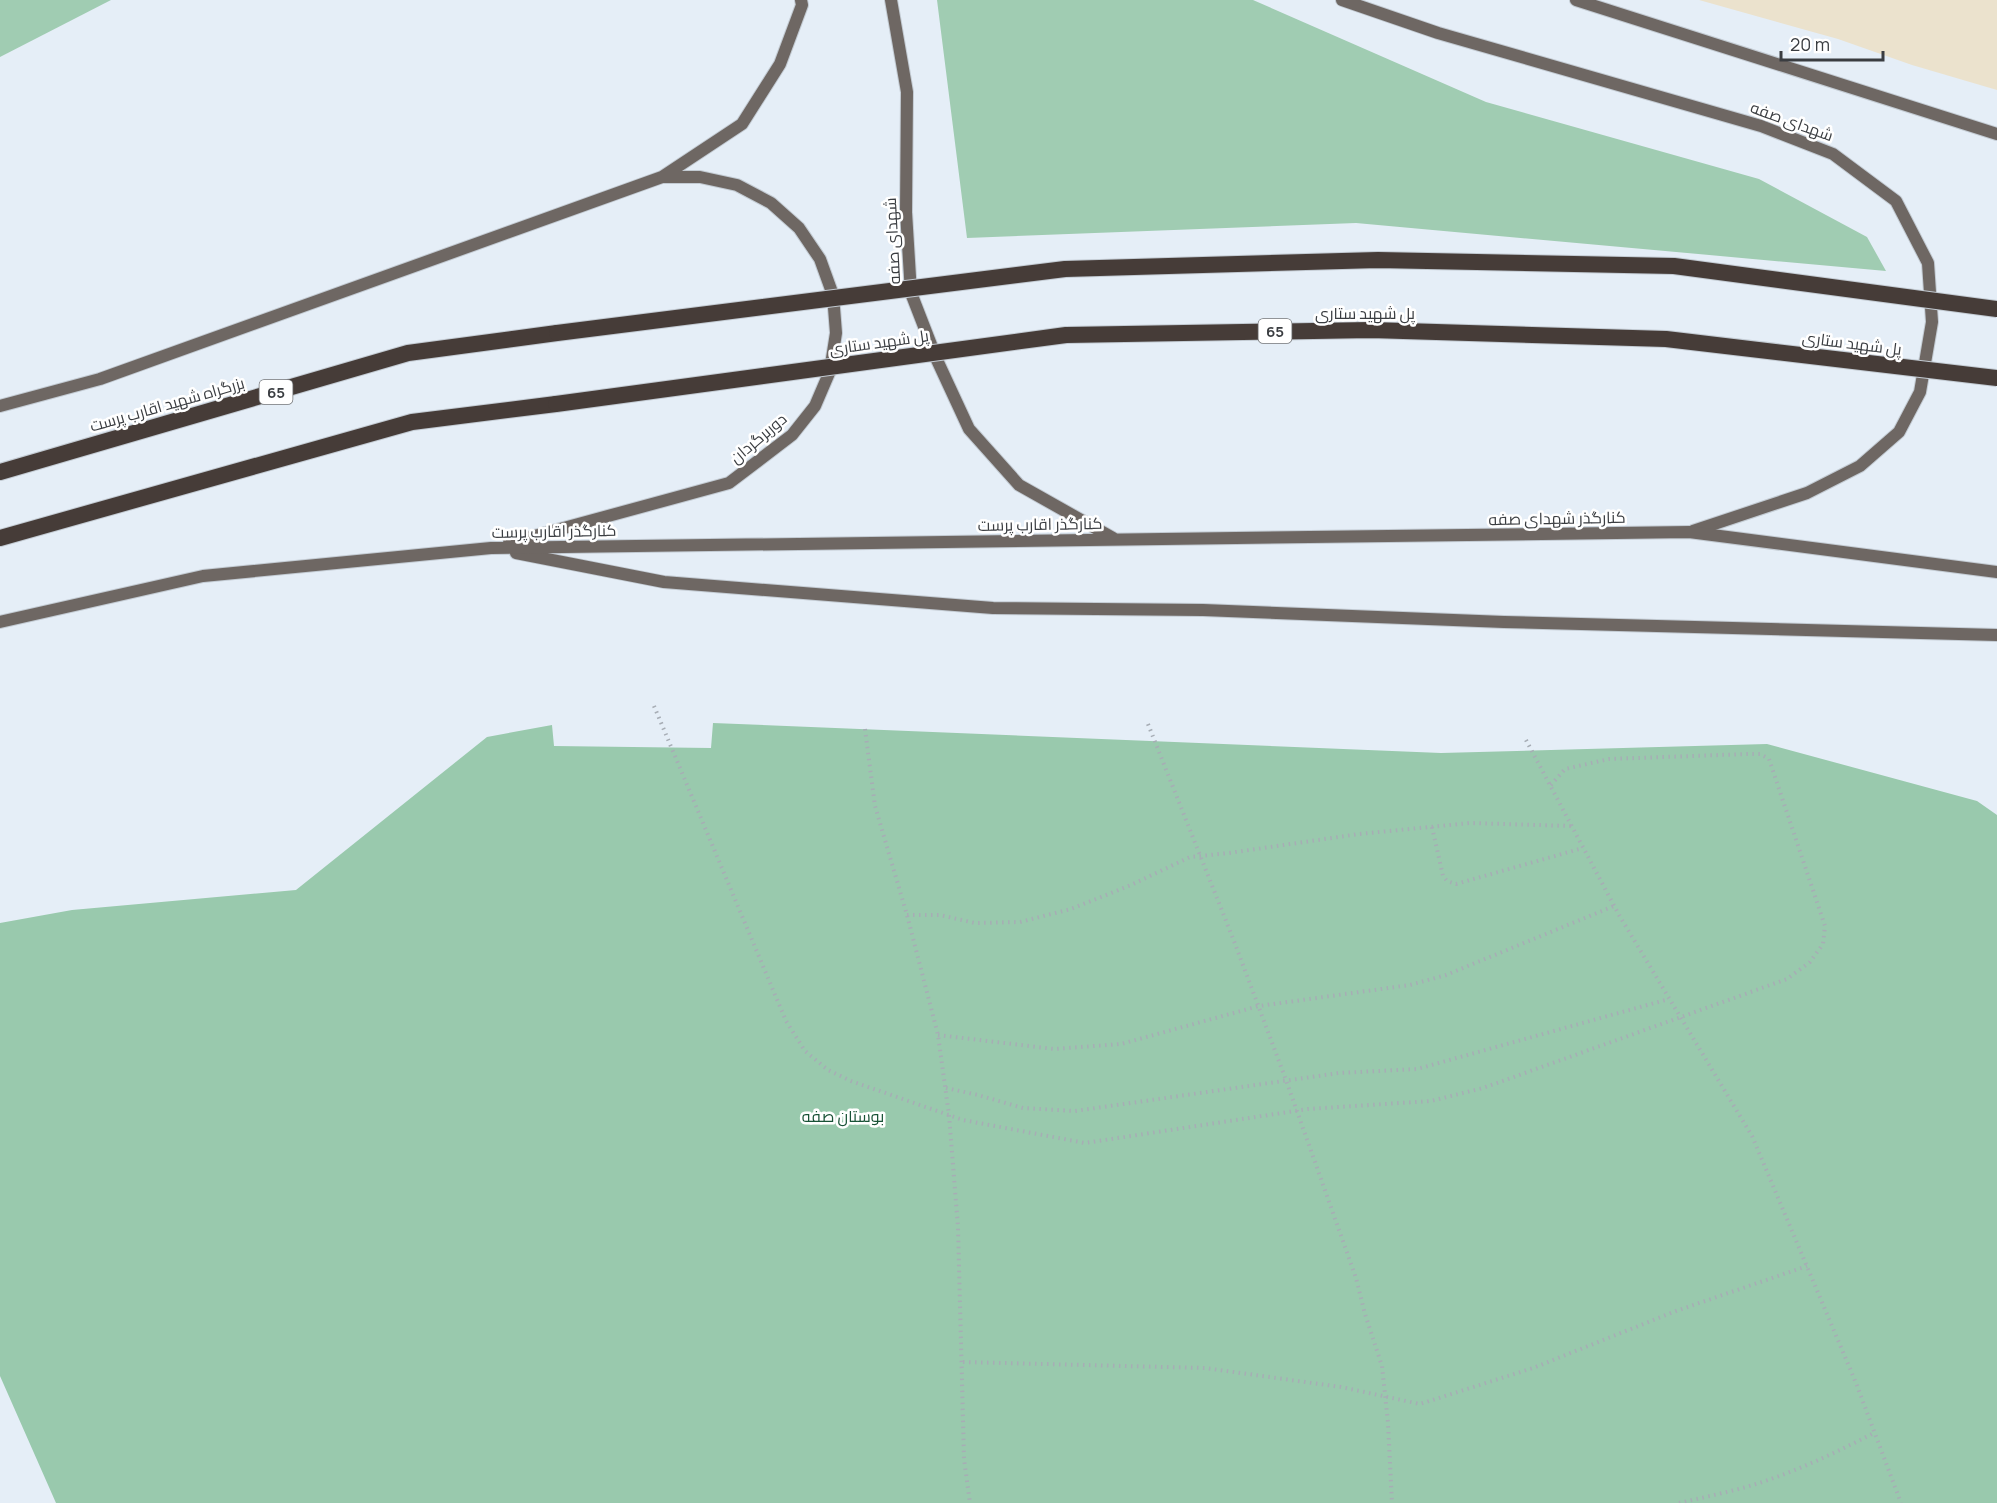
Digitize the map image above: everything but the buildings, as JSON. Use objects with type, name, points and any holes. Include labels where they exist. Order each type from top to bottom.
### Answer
[{"type":"highway","name":"بزرگراه شهید اقارب پرست","points":[[0,472],[408,353],[1065,269],[1378,260],[1674,266],[1997,309]]},
{"type":"highway","name":"پل شهید ستاری","points":[[0,538],[412,422],[1066,335],[1371,330],[1666,339],[1997,378]]},
{"type":"main road","points":[[0,406],[100,379],[662,177],[742,124],[780,64],[802,5],[801,0]]},
{"type":"main road","name":"شهدای صفه","points":[[891,0],[907,92],[906,212],[911,293],[937,360],[969,429],[1019,485],[1115,540]]},
{"type":"main road","name":"شهدای صفه","points":[[1342,0],[1438,33],[1761,126],[1833,154],[1896,201],[1928,263],[1932,322],[1920,392],[1899,432],[1860,466],[1808,494],[1689,532]]},
{"type":"main road","points":[[1576,0],[1997,134]]},
{"type":"main road","name":"دوربرگردان","points":[[491,548],[729,483],[792,435],[815,406],[830,371],[836,333],[833,296],[820,260],[799,228],[771,203],[737,185],[700,177],[662,177]]},
{"type":"main road","name":"کنارگذر شهدای صفه","points":[[1115,540],[1689,532],[1997,572]]},
{"type":"main road","name":"کنارگذر اقارب پرست","points":[[0,622],[203,576],[491,548],[1115,540]]},
{"type":"main road","points":[[491,548],[664,582],[993,608],[1215,611],[1504,622],[1997,635]]},
{"type":"path","points":[[654,706],[786,1021],[805,1050],[828,1070],[851,1081],[963,1120],[1085,1143],[1296,1111],[1431,1101],[1483,1088],[1787,979],[1810,962],[1823,944],[1825,926],[1769,759],[1760,754],[1609,759],[1565,769],[1550,786]]},
{"type":"path","points":[[1149,724],[1202,856],[1286,1080],[1356,1278],[1382,1366],[1392,1503]]},
{"type":"path","points":[[865,729],[875,806],[907,915],[938,1035],[946,1088],[958,1227],[964,1459],[970,1503]]},
{"type":"path","points":[[1526,740],[1614,906],[1752,1136],[1856,1383],[1901,1503]]},
{"type":"path","points":[[907,915],[940,915],[975,923],[1020,922],[1071,909],[1131,885],[1190,857],[1359,834],[1432,827],[1470,824],[1571,826]]},
{"type":"path","points":[[1432,827],[1443,876],[1447,881],[1456,884],[1583,848]]},
{"type":"path","points":[[938,1035],[1054,1049],[1121,1044],[1258,1006],[1410,985],[1446,975],[1614,906]]},
{"type":"path","points":[[946,1088],[1023,1108],[1075,1111],[1339,1073],[1417,1069],[1669,999]]},
{"type":"path","points":[[963,1362],[1205,1368],[1330,1385],[1420,1404],[1533,1368],[1676,1311],[1807,1266]]},
{"type":"path","points":[[1679,1503],[1773,1478],[1874,1433]]},
{"type":"shaded area","points":[[1699,0],[1997,0],[1997,90],[1912,65],[1838,39]]},
{"type":"green space","points":[[0,0],[111,0],[0,57]]},
{"type":"green space","points":[[937,0],[1253,0],[1486,102],[1759,179],[1867,237],[1886,271],[1356,223],[967,238]]},
{"type":"green space","name":"بوستان صفه","points":[[713,723],[1441,753],[1767,744],[1977,801],[1997,815],[1997,1503],[56,1503],[0,1376],[0,923],[72,910],[296,890],[487,737],[552,725],[554,746],[711,748]]}]
